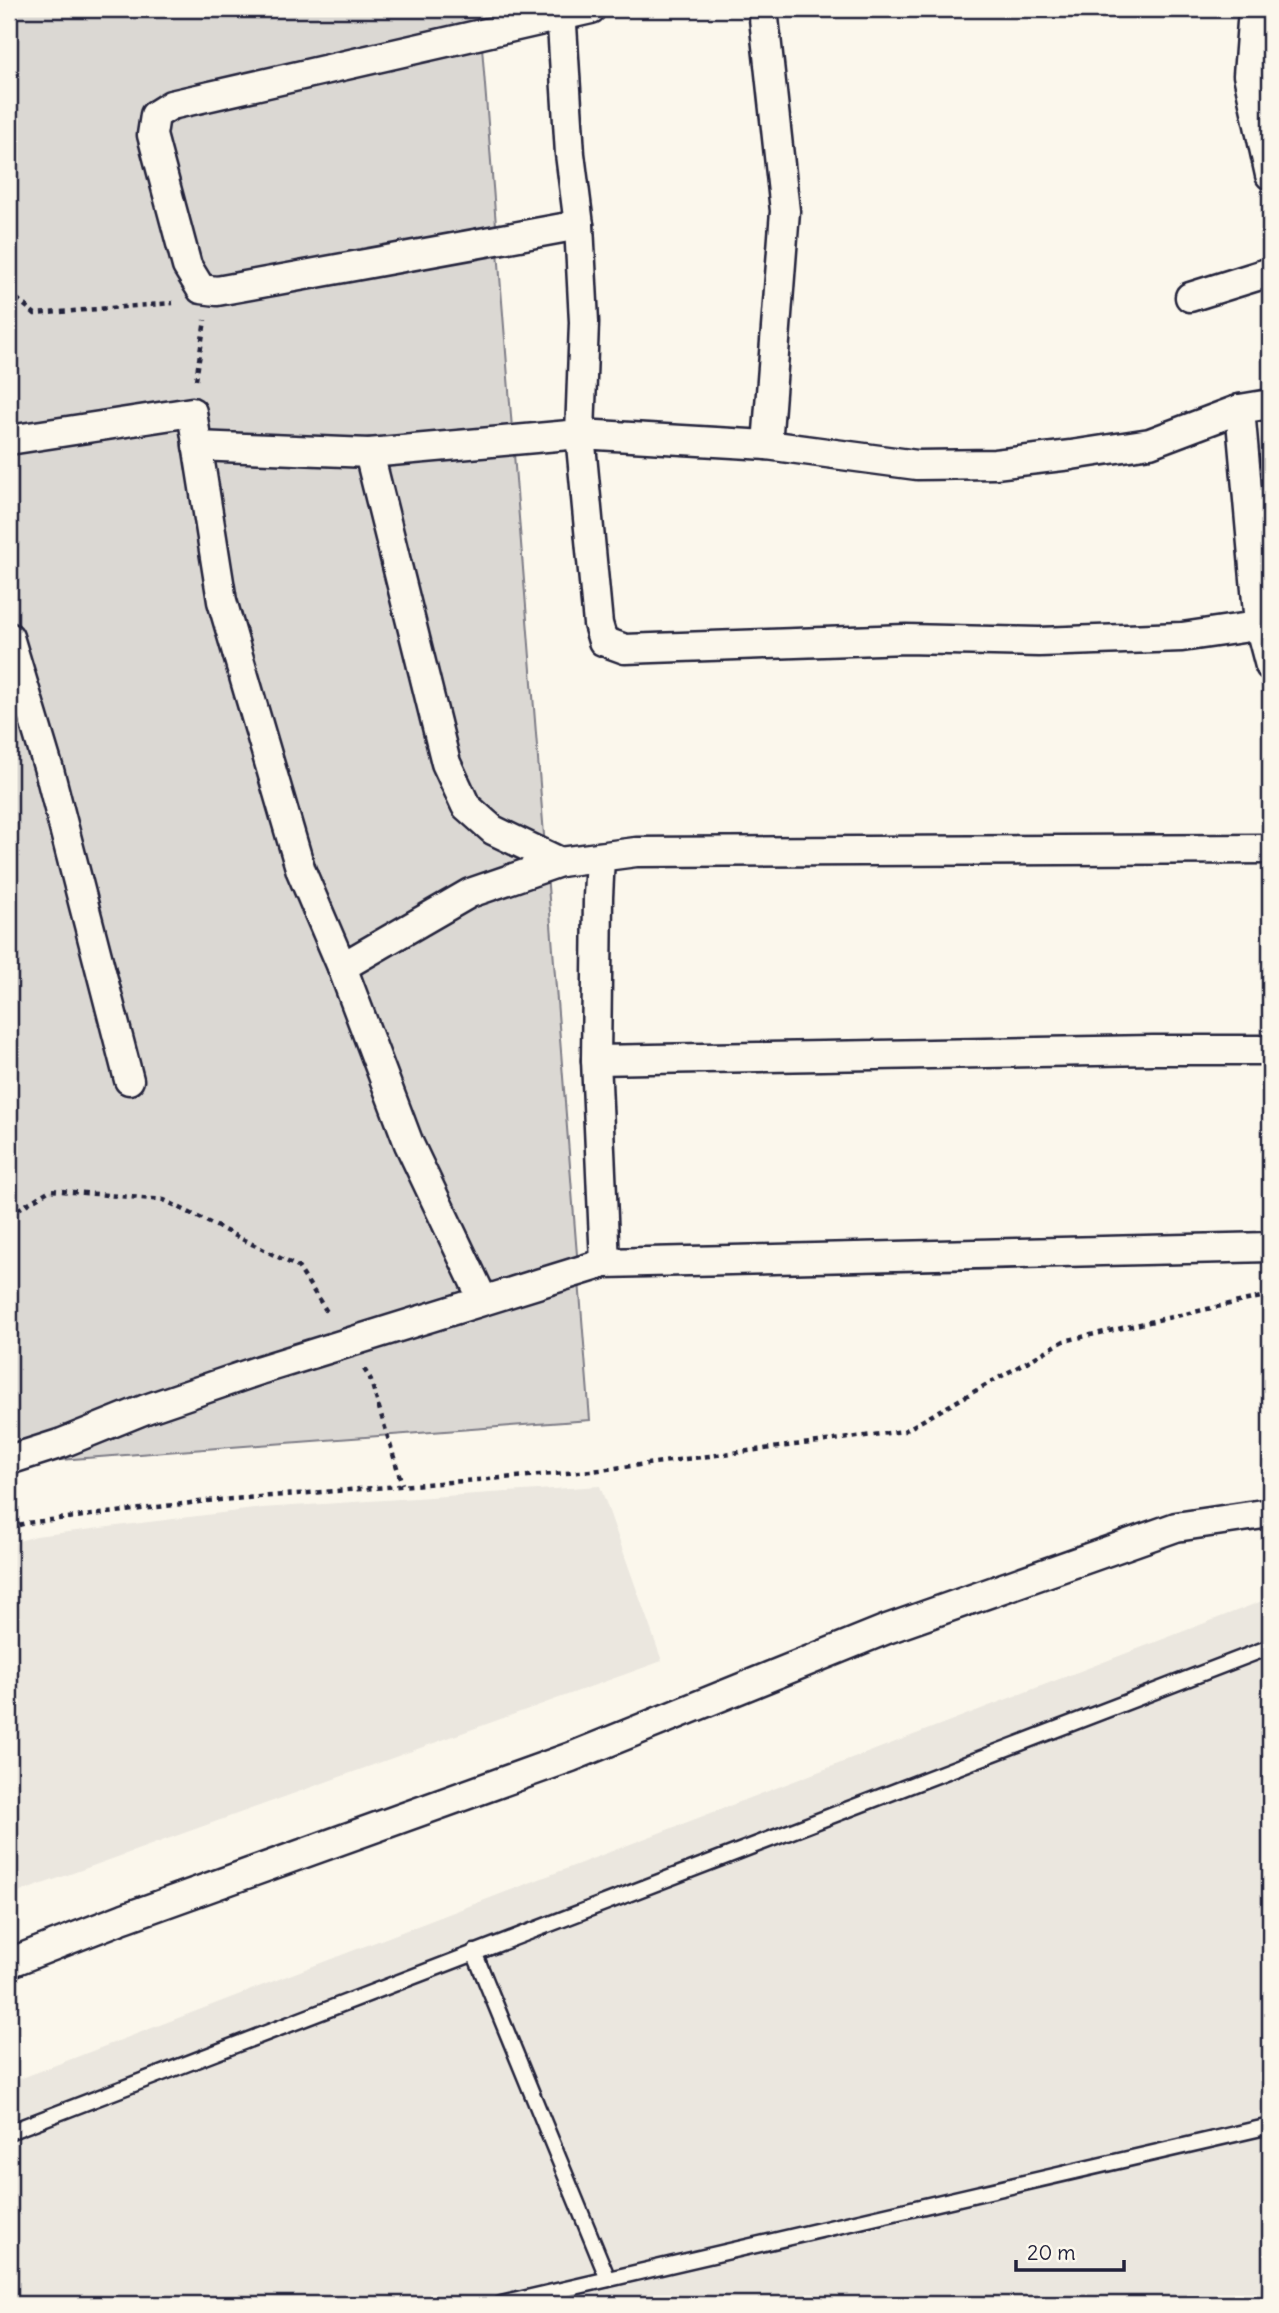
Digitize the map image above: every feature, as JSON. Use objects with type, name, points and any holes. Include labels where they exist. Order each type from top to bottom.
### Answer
[{"type":"street","points":[[579,225],[217,291],[201,289],[187,266],[152,135],[155,115],[171,105],[562,12],[591,9]]},
{"type":"street","points":[[763,9],[785,211],[767,446]]},
{"type":"street","points":[[1253,9],[1248,75],[1270,175]]},
{"type":"street","points":[[562,12],[584,323],[580,434],[598,624],[603,641],[625,649],[906,639],[1039,642],[1182,637],[1265,624]]},
{"type":"street","points":[[1190,296],[1270,272]]},
{"type":"street","points":[[197,446],[369,453],[580,434],[767,446],[918,465],[995,464],[1150,443],[1240,409],[1270,404]]},
{"type":"street","points":[[1240,409],[1270,667]]},
{"type":"street","points":[[9,440],[192,412],[222,601],[301,871],[342,967],[409,1144],[483,1300]]},
{"type":"street","points":[[369,453],[446,763],[466,806],[493,830],[559,862]]},
{"type":"street","points":[[9,636],[49,770],[129,1080]]},
{"type":"street","points":[[342,967],[470,893],[559,862],[636,852],[1270,849]]},
{"type":"street","points":[[600,857],[596,1060],[605,1263]]},
{"type":"street","points":[[596,1060],[1270,1050]]},
{"type":"street","points":[[9,1460],[247,1374],[605,1263],[1270,1247]]},
{"type":"street","points":[[9,1963],[124,1917],[571,1757],[901,1624],[1176,1527],[1270,1513]]},
{"type":"lane","points":[[9,2132],[1270,1647]]},
{"type":"lane","points":[[474,1952],[608,2279]]},
{"type":"lane","points":[[501,2304],[1270,2126]]},
{"type":"path","points":[[9,292],[36,314],[181,302]]},
{"type":"path","points":[[192,412],[206,313]]},
{"type":"path","points":[[9,1215],[50,1190],[164,1200],[298,1267],[334,1322]]},
{"type":"path","points":[[9,1528],[26,1523],[207,1501],[593,1471],[904,1431],[1064,1340],[1270,1294]]},
{"type":"path","points":[[363,1367],[370,1378],[402,1484]]},
{"type":"shaded area","points":[[9,9],[479,9],[590,1420],[20,1463],[9,1467]]},
{"type":"shaded area","points":[[600,1486],[662,1661],[9,1896],[9,1544],[36,1536],[262,1508]]},
{"type":"shaded area","points":[[1270,1598],[1270,2304],[9,2304],[9,2083]]}]
